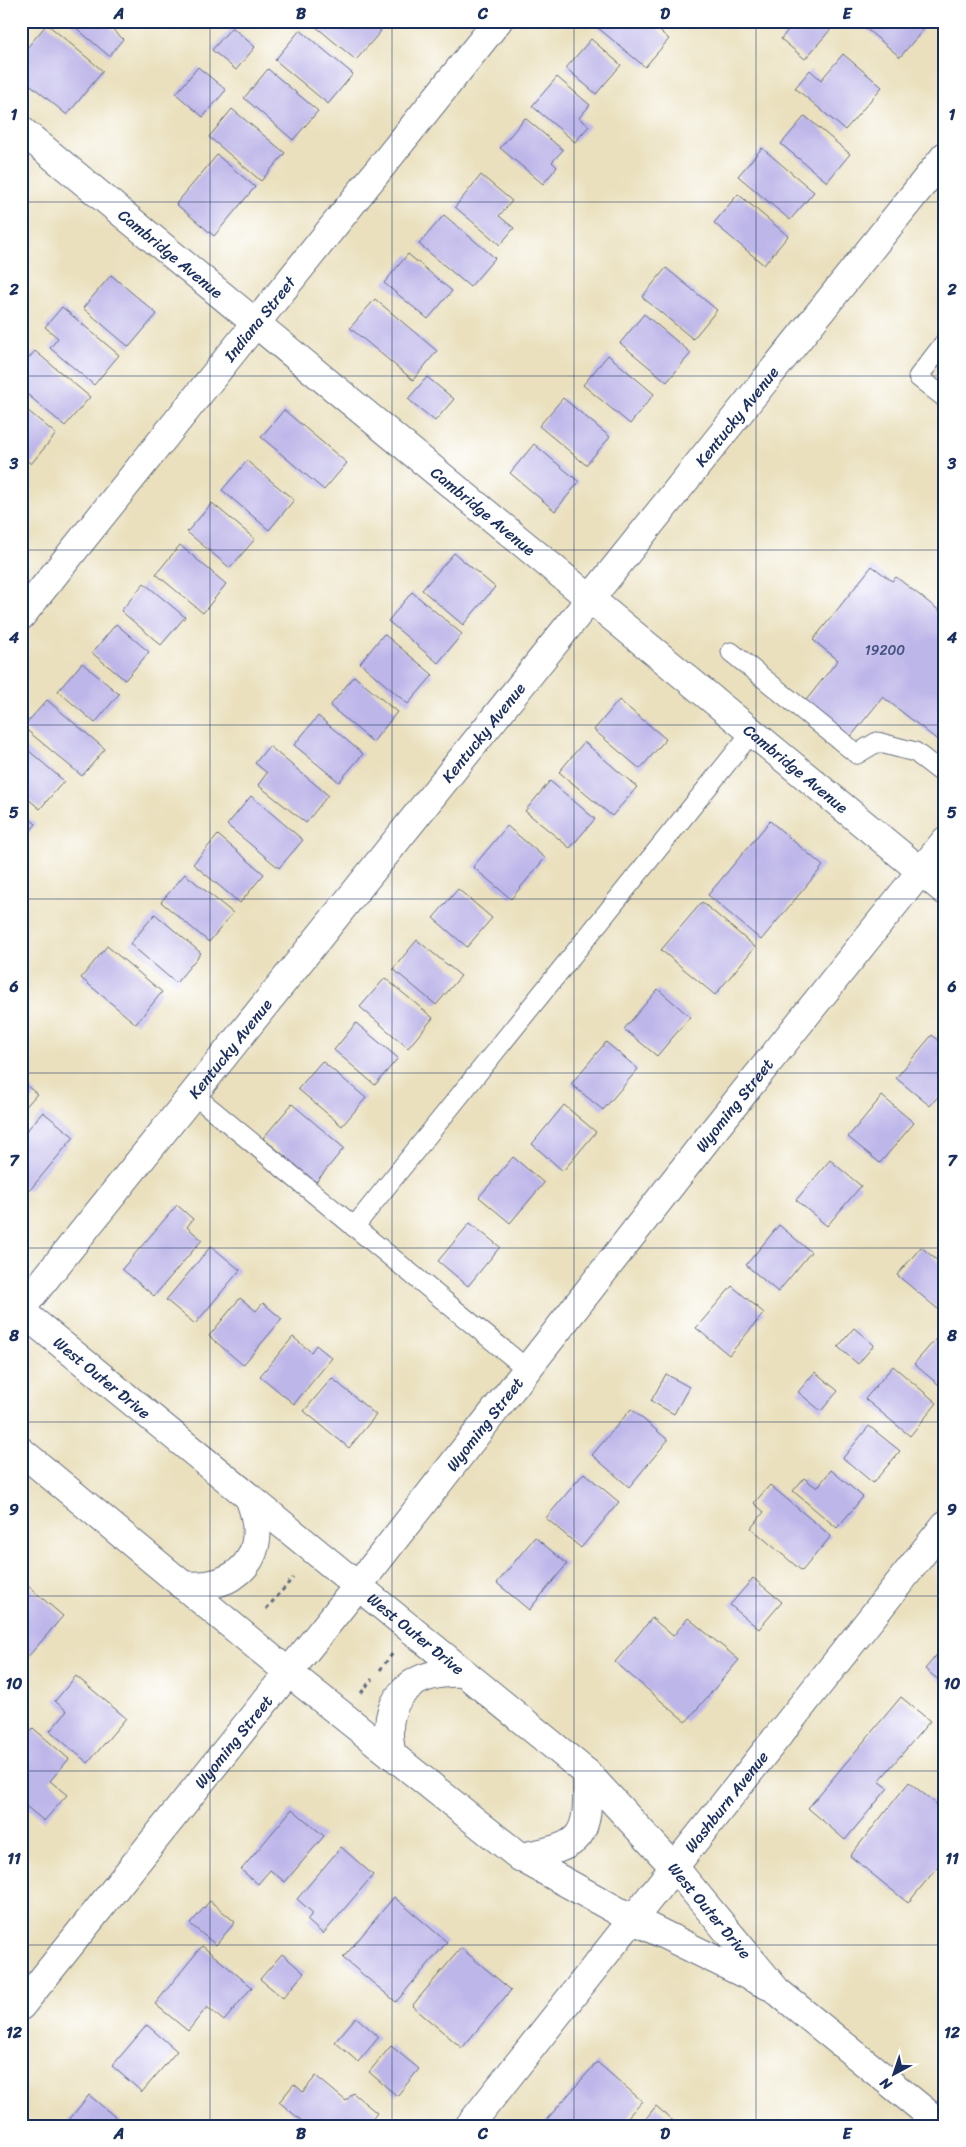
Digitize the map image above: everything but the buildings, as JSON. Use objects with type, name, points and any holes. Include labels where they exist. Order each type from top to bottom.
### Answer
[{"type":"street","name":"Indiana Street","points":[[21,616],[498,21]]},
{"type":"street","name":"Cambridge Avenue","points":[[21,130],[945,891]]},
{"type":"street","name":"Kentucky Avenue","points":[[21,1310],[592,600],[945,156]]},
{"type":"street","name":"Wyoming Street","points":[[21,2006],[357,1587],[945,841]]},
{"type":"street","name":"West Outer Drive","points":[[21,1310],[250,1500],[587,1774],[674,1867],[777,1991],[943,2126]]},
{"type":"street","name":"West Outer Drive","points":[[21,1451],[288,1672],[520,1857],[634,1920],[777,1991]]},
{"type":"street","points":[[182,1585],[200,1587],[218,1584],[233,1576],[245,1564],[254,1550],[258,1535],[256,1517],[250,1500]]},
{"type":"street","name":"Washburn Avenue","points":[[469,2126],[945,1526]]},
{"type":"street","points":[[392,1755],[388,1724],[393,1708],[401,1693],[415,1681],[431,1675],[447,1672],[462,1673]]},
{"type":"street","points":[[520,1857],[554,1851],[568,1845],[580,1836],[586,1824],[588,1810],[587,1774]]},
{"type":"lane","points":[[945,342],[918,377],[945,398]]},
{"type":"lane","points":[[731,652],[857,754],[877,742],[915,752],[945,775]]},
{"type":"lane","points":[[354,1227],[752,732]]},
{"type":"lane","points":[[193,1094],[527,1369]]},
{"type":"path","points":[[266,1609],[292,1578]]}]
